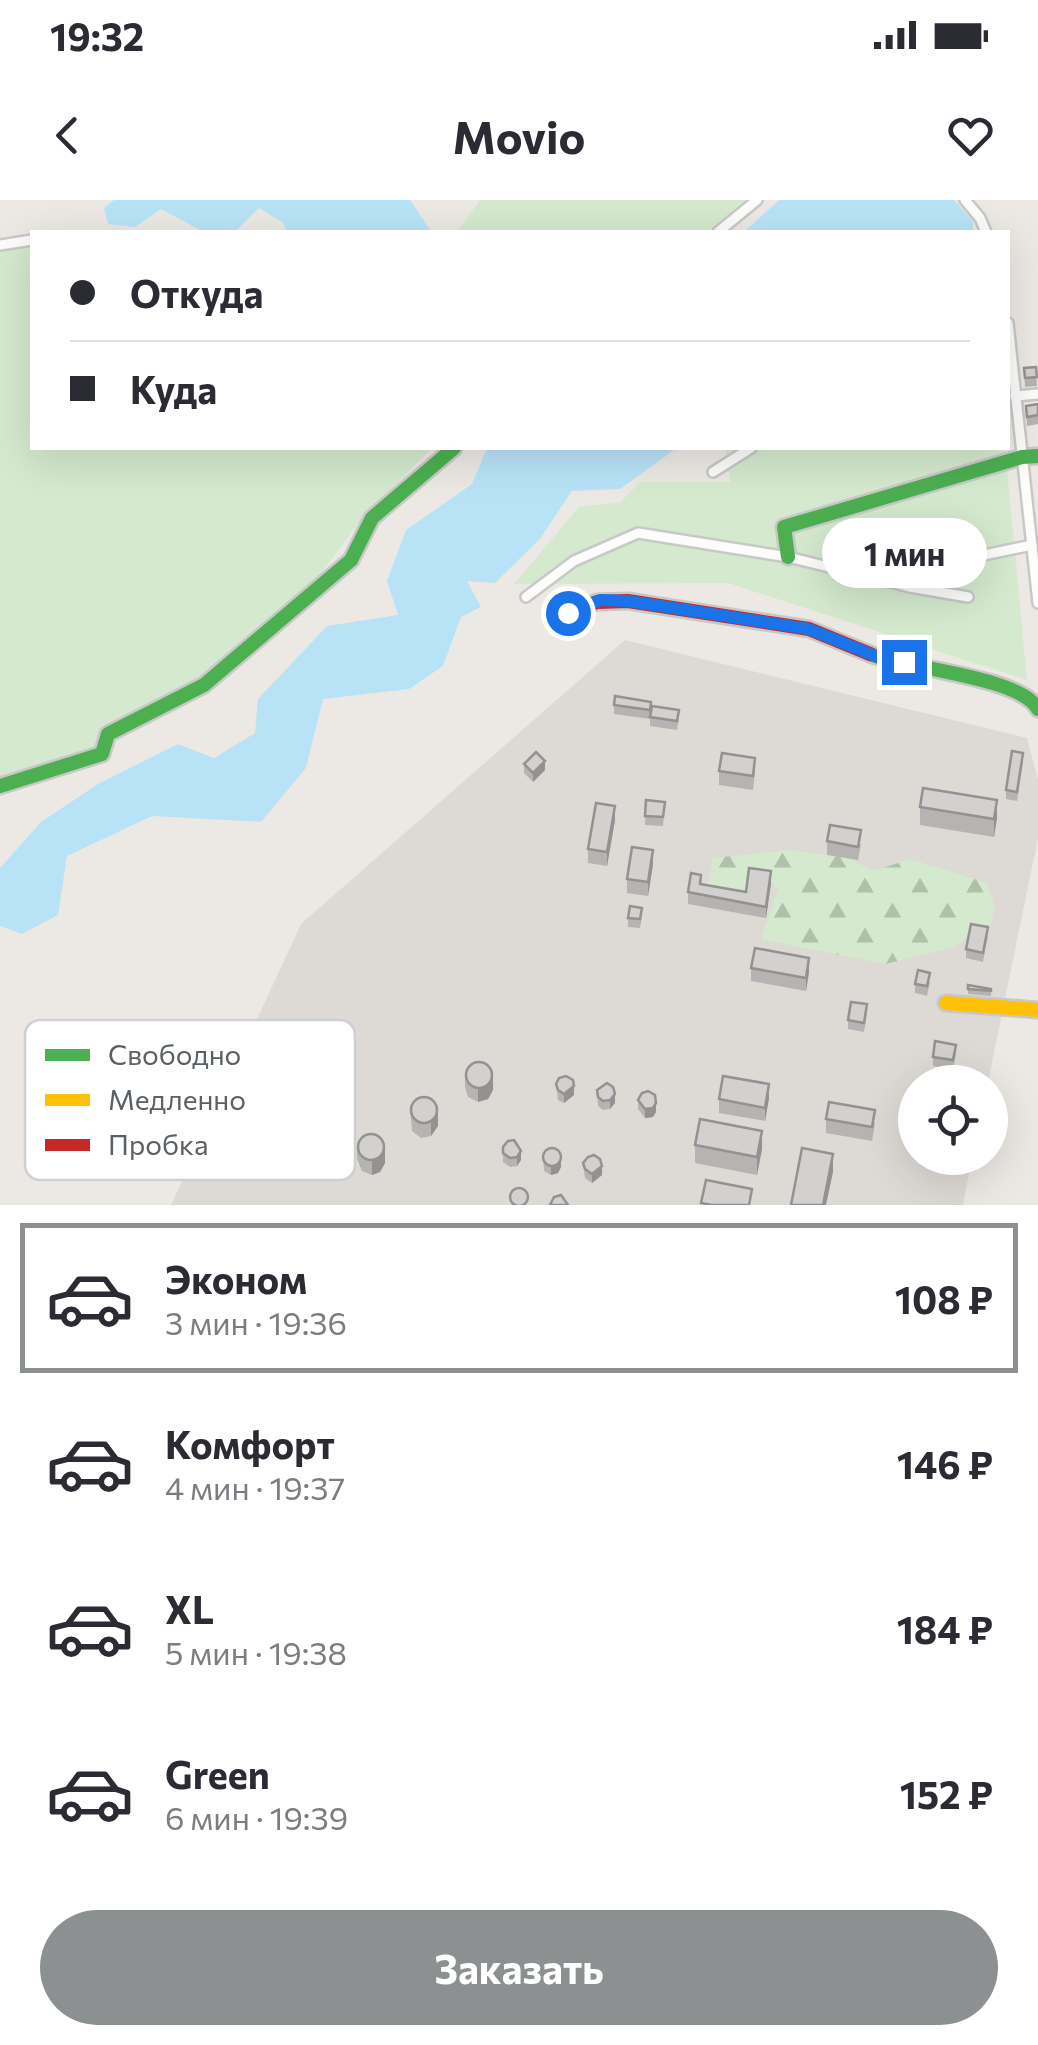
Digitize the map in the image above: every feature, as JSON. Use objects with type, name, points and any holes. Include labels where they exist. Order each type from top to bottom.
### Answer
[{"type":"street","points":[[720,230],[757,200]]},
{"type":"street","points":[[964,200],[985,230]]},
{"type":"street","points":[[0,245],[30,240]]},
{"type":"street","points":[[1010,367],[1030,456],[1038,603]]},
{"type":"street","points":[[1016,396],[1038,394]]},
{"type":"street","points":[[0,786],[102,754],[108,734],[204,685],[351,560],[372,518],[452,450]]},
{"type":"street","points":[[714,472],[748,450]]},
{"type":"street","points":[[788,557],[784,527],[1030,456]]},
{"type":"street","points":[[526,597],[574,560],[638,533],[788,557],[968,597]]},
{"type":"street","points":[[910,587],[917,569],[1032,544]]},
{"type":"street","points":[[568,613],[600,600],[628,601],[809,629],[880,658],[1008,688],[1034,702],[1038,709]]},
{"type":"street","points":[[946,1002],[1038,1010]]},
{"type":"shaded area","points":[[625,640],[1027,738],[1038,780],[1038,838],[991,1065],[898,1065],[898,1175],[969,1175],[963,1205],[171,1205],[183,1180],[355,1180],[355,1020],[257,1020],[301,924]]},
{"type":"green space","points":[[480,200],[745,200],[709,230],[458,230]]},
{"type":"green space","points":[[30,246],[30,450],[430,450],[361,520],[312,585],[215,671],[102,729],[97,749],[0,779],[0,250]]},
{"type":"green space","points":[[725,450],[1005,450],[1027,680],[728,583],[514,584],[579,507],[620,502],[641,482],[730,482]]},
{"type":"green space","points":[[789,850],[847,858],[874,871],[910,859],[987,883],[995,908],[988,936],[971,933],[955,947],[885,964],[761,939],[778,889],[771,883],[743,903],[706,896],[713,858]]},
{"type":"water","points":[[114,200],[410,200],[430,230],[287,230],[282,222],[259,208],[237,230],[200,230],[161,209],[135,227],[108,224],[104,208]]},
{"type":"water","points":[[779,200],[954,200],[973,221],[973,230],[746,230]]},
{"type":"water","points":[[486,450],[674,450],[620,489],[572,491],[540,539],[495,583],[467,581],[481,607],[461,617],[443,666],[409,689],[323,699],[306,768],[261,822],[152,816],[67,856],[58,915],[22,934],[0,926],[0,868],[41,822],[98,784],[178,744],[214,758],[255,733],[258,699],[327,626],[398,615],[387,581],[406,530],[472,484]]},
{"type":"building","points":[[1036,367],[1037,377],[1025,378],[1024,368]]},
{"type":"building","points":[[1038,404],[1038,415],[1027,417],[1026,406]]},
{"type":"building","points":[[615,696],[651,702],[650,710],[614,705]]},
{"type":"building","points":[[652,706],[679,710],[677,721],[650,717]]},
{"type":"building","points":[[1012,751],[1023,753],[1017,792],[1006,790]]},
{"type":"building","points":[[536,752],[545,761],[533,773],[524,764]]},
{"type":"building","points":[[722,753],[755,758],[753,776],[719,771]]},
{"type":"building","points":[[923,788],[997,800],[994,819],[920,807]]},
{"type":"building","points":[[646,800],[665,802],[663,817],[645,816]]},
{"type":"building","points":[[596,803],[615,806],[607,852],[588,849]]},
{"type":"building","points":[[830,825],[861,830],[858,847],[827,841]]},
{"type":"building","points":[[632,847],[653,850],[648,882],[627,879]]},
{"type":"building","points":[[749,868],[771,871],[766,907],[688,892],[691,873],[701,875],[700,884],[746,892]]},
{"type":"building","points":[[630,906],[642,908],[640,919],[628,918]]},
{"type":"building","points":[[971,924],[988,927],[983,953],[966,949]]},
{"type":"building","points":[[755,948],[809,958],[806,978],[751,968]]},
{"type":"building","points":[[918,970],[930,973],[927,986],[915,984]]},
{"type":"building","points":[[968,985],[991,989],[991,991],[968,989]]},
{"type":"building","points":[[851,1002],[867,1004],[864,1023],[848,1020]]},
{"type":"building","points":[[935,1041],[956,1045],[953,1060],[933,1057]]},
{"type":"building","points":[[479,1062],[489,1065],[489,1085],[479,1088],[469,1085],[466,1075],[469,1065]]},
{"type":"building","points":[[566,1076],[574,1086],[564,1094],[556,1084]]},
{"type":"building","points":[[723,1076],[769,1084],[765,1108],[719,1099]]},
{"type":"building","points":[[607,1083],[615,1094],[603,1101],[597,1090]]},
{"type":"building","points":[[648,1091],[655,1095],[656,1103],[645,1109],[638,1100]]},
{"type":"building","points":[[424,1097],[434,1100],[434,1120],[424,1123],[414,1120],[411,1110],[414,1100]]},
{"type":"building","points":[[829,1102],[875,1110],[872,1127],[826,1119]]},
{"type":"building","points":[[700,1119],[762,1131],[757,1157],[695,1145]]},
{"type":"building","points":[[371,1134],[381,1137],[381,1157],[371,1160],[361,1157],[358,1147],[361,1137]]},
{"type":"building","points":[[514,1140],[521,1151],[510,1158],[503,1153],[503,1147]]},
{"type":"building","points":[[552,1148],[561,1157],[552,1166],[543,1157]]},
{"type":"building","points":[[802,1148],[833,1154],[823,1205],[791,1205]]},
{"type":"building","points":[[594,1155],[602,1166],[592,1174],[583,1163]]},
{"type":"building","points":[[706,1180],[752,1189],[749,1205],[701,1203]]},
{"type":"building","points":[[513,1191],[525,1191],[525,1203],[513,1203]]},
{"type":"building","points":[[561,1195],[568,1205],[550,1205],[554,1197]]},
{"type":"traffic: fast","points":[[0,786],[102,754],[108,734],[204,685],[351,560],[372,518],[452,450]]},
{"type":"traffic: fast","points":[[788,557],[784,527],[1022,457],[1038,456]]},
{"type":"traffic: fast","points":[[870,654],[986,681],[1027,698],[1038,709]]},
{"type":"traffic: slow","points":[[946,1003],[1038,1010]]},
{"type":"traffic: jam","points":[[568,613],[597,602],[628,601],[809,629],[870,654]]},
{"type":"route","points":[[568,613],[600,600],[628,601],[809,629],[880,658],[904,662]]}]
